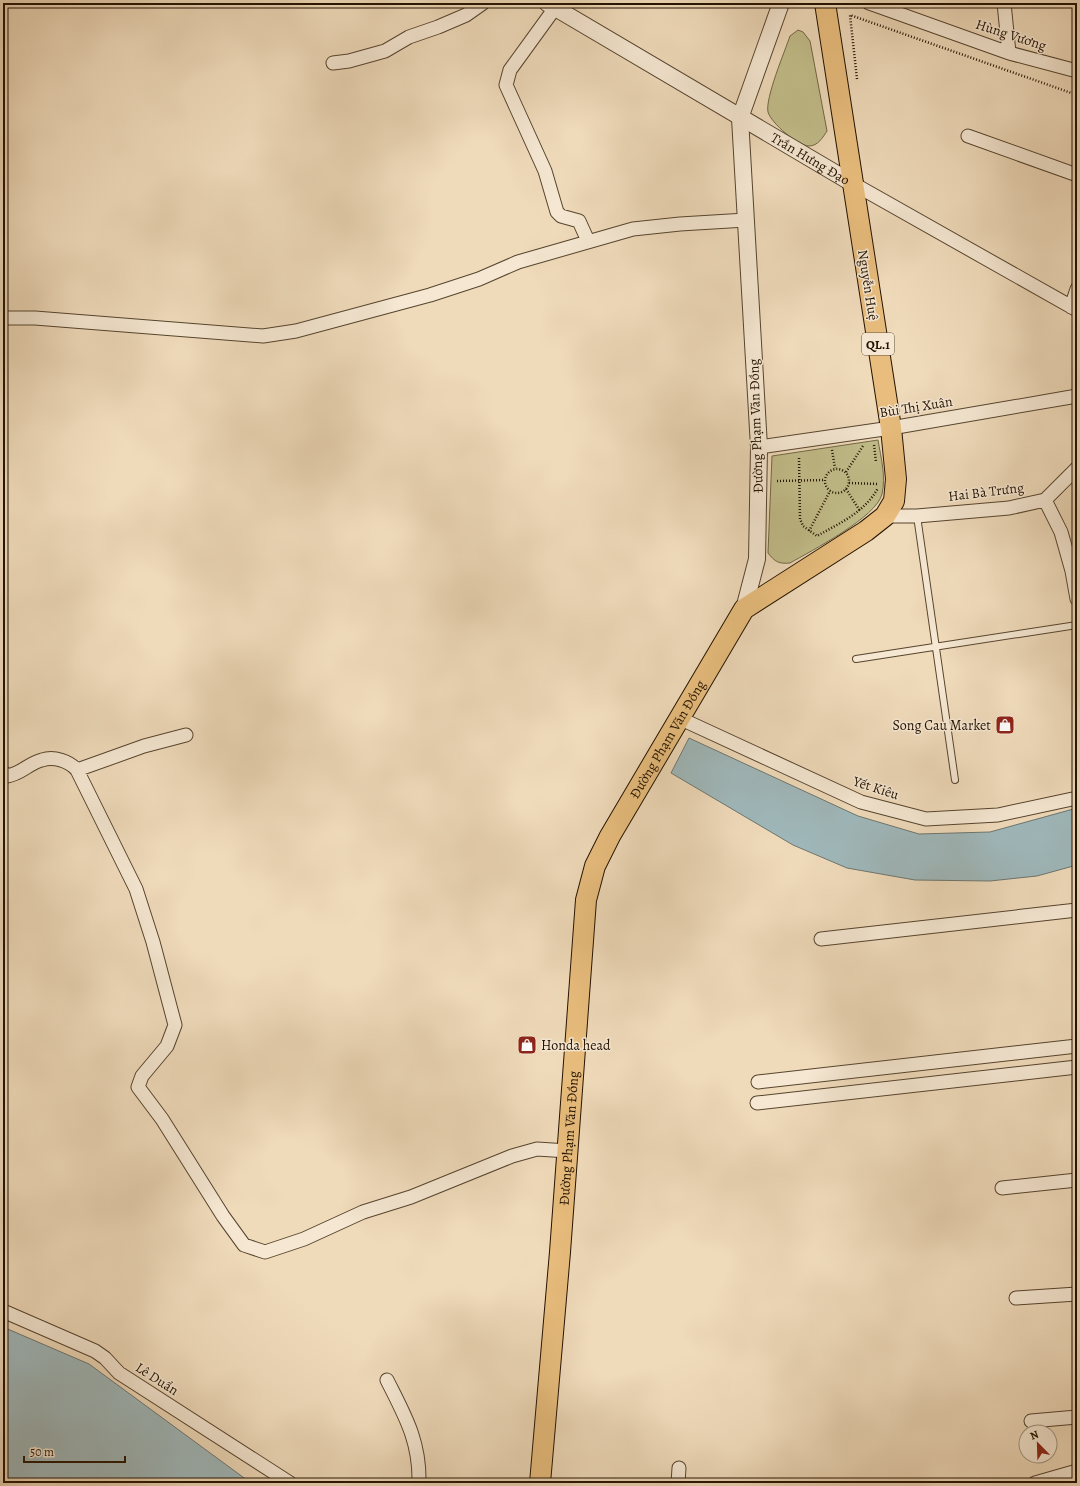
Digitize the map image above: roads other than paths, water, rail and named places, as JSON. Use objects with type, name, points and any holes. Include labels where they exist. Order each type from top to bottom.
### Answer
[{"type":"main road","name":"Nguyễn Huệ","points":[[744,609],[866,531],[885,516],[894,501],[896,479],[891,428],[825,3]]},
{"type":"main road","name":"Đường Phạm Văn Đồng","points":[[540,1483],[568,1152],[586,900],[593,873],[610,836],[744,609]]},
{"type":"street","points":[[333,63],[349,61],[385,51],[409,37],[438,27],[466,14],[483,3]]},
{"type":"street","name":"Đường Phạm Văn Đồng","points":[[744,609],[757,559],[759,446],[740,118],[781,3]]},
{"type":"street","name":"Hùng Vương","points":[[869,3],[1009,53],[1077,71]]},
{"type":"street","points":[[1004,3],[1009,53]]},
{"type":"street","points":[[551,5],[510,70],[506,84],[545,172],[557,212],[561,216],[579,221],[588,241]]},
{"type":"street","name":"Trần Hưng Đạo","points":[[551,5],[740,118],[1074,309]]},
{"type":"street","points":[[968,136],[1077,175]]},
{"type":"street","points":[[3,318],[35,318],[263,336],[296,331],[430,295],[479,279],[518,262],[633,229],[680,224],[746,220]]},
{"type":"street","points":[[1074,309],[1077,289]]},
{"type":"street","name":"Bùi Thị Xuân","points":[[759,446],[891,428],[1077,396]]},
{"type":"street","name":"Hai Bà Trưng","points":[[885,516],[917,516],[1009,508],[1044,500],[1077,468]]},
{"type":"street","points":[[1044,500],[1061,532],[1072,571],[1077,599]]},
{"type":"street","name":"Yết Kiêu","points":[[679,718],[861,802],[926,819],[998,814],[1077,798]]},
{"type":"street","points":[[77,770],[150,744],[186,735]]},
{"type":"street","points":[[4,778],[16,775],[41,760],[63,760],[72,764],[77,770],[136,889],[153,942],[175,1025],[167,1046],[142,1076],[138,1087],[162,1119],[223,1216],[244,1245],[265,1252],[304,1239],[363,1212],[411,1197],[512,1156],[537,1150],[568,1152]]},
{"type":"street","points":[[822,939],[1077,910]]},
{"type":"street","points":[[758,1082],[1077,1046]]},
{"type":"street","points":[[757,1103],[1077,1067]]},
{"type":"street","points":[[1002,1188],[1077,1180]]},
{"type":"street","points":[[1016,1298],[1077,1294]]},
{"type":"street","name":"Lê Duẩn","points":[[3,1311],[95,1351],[105,1358],[119,1373],[290,1483]]},
{"type":"street","points":[[387,1380],[413,1433],[419,1464],[419,1483]]},
{"type":"street","points":[[1031,1421],[1077,1417]]},
{"type":"street","points":[[678,1483],[679,1468]]},
{"type":"street","points":[[1035,1483],[1077,1471]]},
{"type":"lane","points":[[917,516],[954,780]]},
{"type":"lane","points":[[856,659],[1077,625]]},
{"type":"water","points":[[689,738],[858,816],[919,834],[990,832],[1077,808],[1077,865],[1037,876],[990,881],[915,880],[847,868],[793,845],[671,773]]},
{"type":"water","points":[[3,1327],[89,1364],[251,1483],[3,1483]]},
{"type":"place","name":"Song Cau Market","points":[[1005,725]]},
{"type":"place","name":"Honda head","points":[[527,1045]]}]
